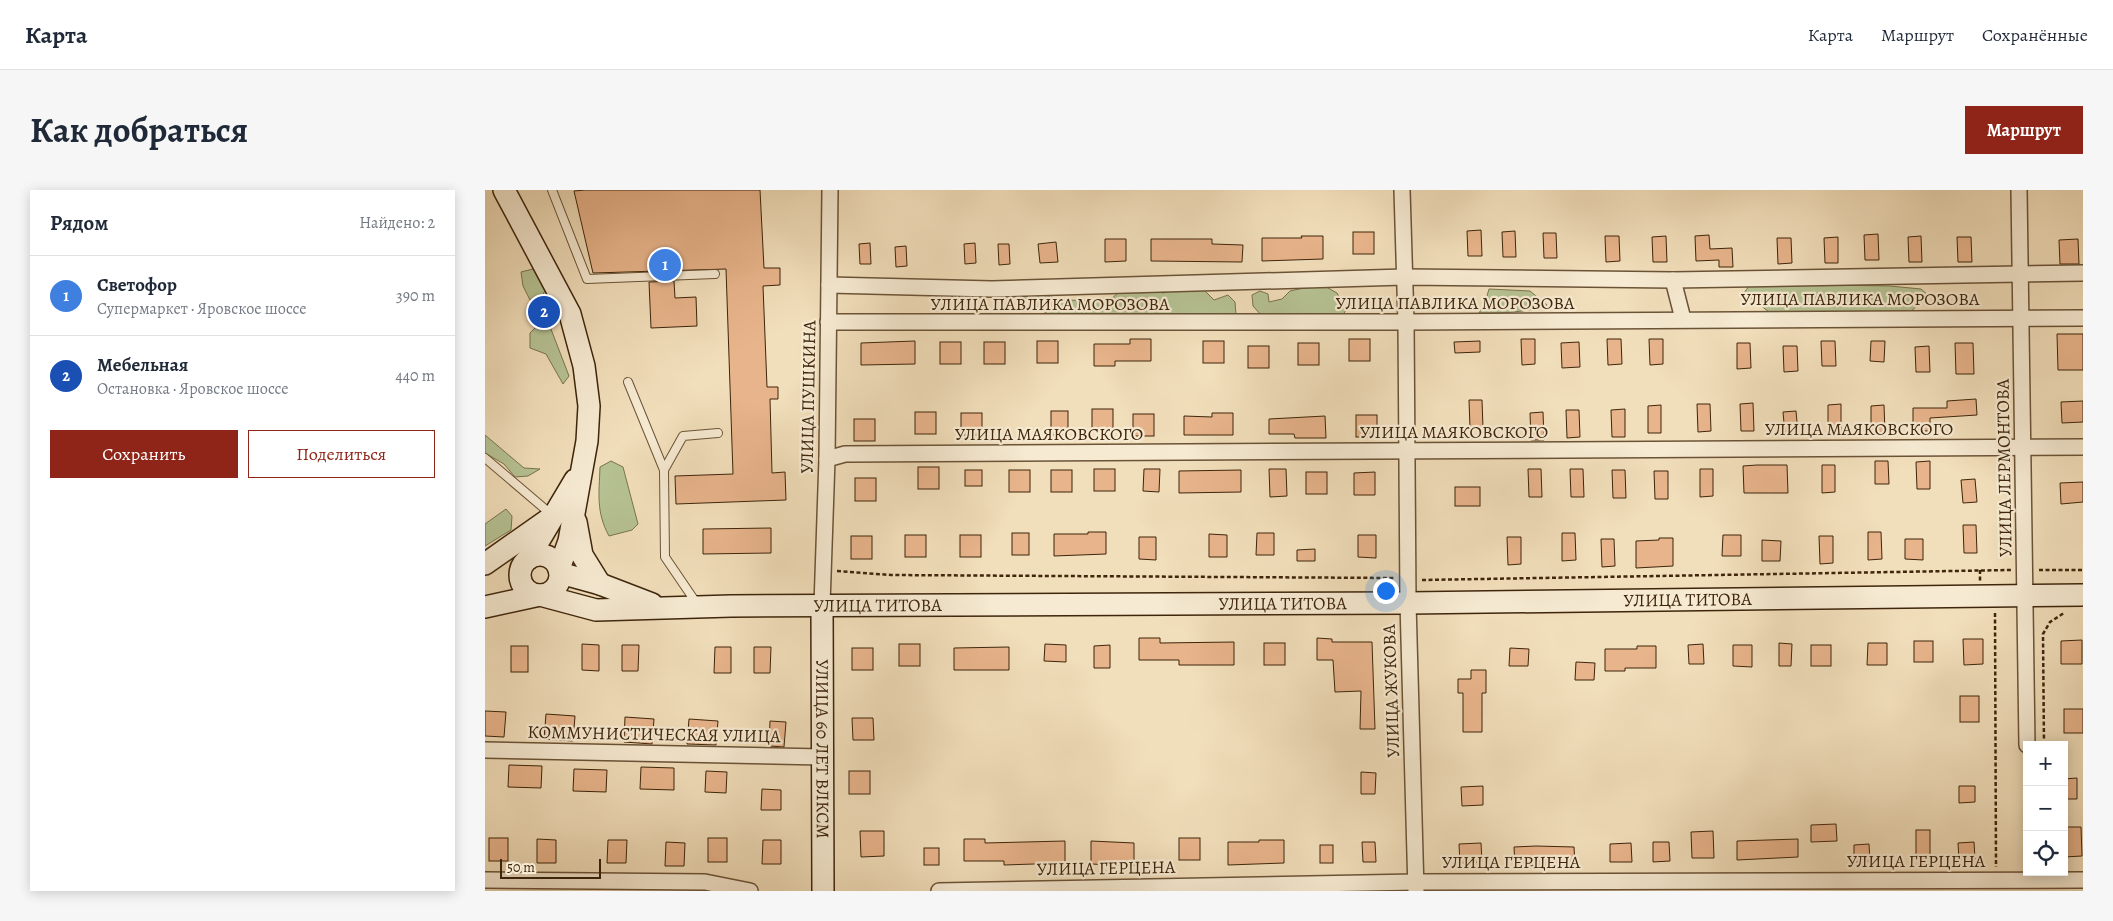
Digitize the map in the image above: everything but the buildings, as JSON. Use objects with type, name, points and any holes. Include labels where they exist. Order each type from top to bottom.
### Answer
[{"type":"main road","points":[[485,607],[548,594],[555,588],[575,514],[587,442],[589,406],[578,338],[559,289],[504,190]]},
{"type":"main road","points":[[540,595],[528,592],[521,582],[520,573],[582,467]]},
{"type":"main road","points":[[575,514],[582,555],[600,584]]},
{"type":"main road","points":[[485,564],[554,516]]},
{"type":"main road","points":[[485,570],[506,563],[526,561],[540,555],[548,557],[559,571],[600,584],[664,609]]},
{"type":"main road","name":"УЛИЦА ТИТОВА","points":[[540,595],[596,610],[700,607],[1407,603],[2025,596],[2078,604]]},
{"type":"main road","name":"УЛИЦА 60 ЛЕТ ВЛКСМ","points":[[822,606],[823,891]]},
{"type":"street","name":"УЛИЦА ПУШКИНА","points":[[822,606],[827,459],[830,190]]},
{"type":"street","name":"УЛИЦА ЖУКОВА","points":[[1402,190],[1406,322],[1407,603],[1416,886]]},
{"type":"street","name":"УЛИЦА ЛЕРМОНТОВА","points":[[2019,190],[2027,741]]},
{"type":"street","name":"УЛИЦА ПАВЛИКА МОРОЗОВА","points":[[829,285],[992,289],[1404,276],[1673,280],[2083,273]]},
{"type":"street","points":[[1673,280],[1683,320]]},
{"type":"street","name":"УЛИЦА ПАВЛИКА МОРОЗОВА","points":[[828,322],[1406,322],[2083,318]]},
{"type":"street","name":"УЛИЦА МАЯКОВСКОГО","points":[[827,459],[845,454],[2083,446]]},
{"type":"street","name":"КОММУНИСТИЧЕСКАЯ УЛИЦА","points":[[485,750],[823,757]]},
{"type":"street","name":"УЛИЦА ГЕРЦЕНА","points":[[939,891],[1997,879],[2027,881],[2083,880]]},
{"type":"street","points":[[485,880],[705,882],[750,891]]},
{"type":"lane","points":[[552,190],[587,279],[715,274]]},
{"type":"lane","points":[[628,382],[664,470],[665,557],[700,607]]},
{"type":"lane","points":[[664,470],[683,436],[718,433]]},
{"type":"lane","points":[[485,458],[554,516]]},
{"type":"path","points":[[1980,570],[1980,582]]},
{"type":"path","points":[[2044,741],[2043,634],[2050,622],[2078,604]]},
{"type":"path","points":[[1995,609],[1997,879]]},
{"type":"green space","points":[[533,269],[545,290],[541,300],[530,300],[523,286],[521,272]]},
{"type":"green space","points":[[1321,284],[1337,293],[1346,310],[1341,318],[1261,315],[1253,306],[1252,295],[1260,291],[1268,294],[1269,302],[1282,299],[1290,291]]},
{"type":"green space","points":[[1750,285],[1890,286],[1921,289],[1929,296],[1910,312],[1777,316],[1743,294]]},
{"type":"green space","points":[[1149,288],[1163,293],[1181,288],[1202,288],[1214,300],[1228,295],[1235,302],[1236,315],[1052,317],[1023,297],[1036,293],[1063,300],[1109,301],[1120,291]]},
{"type":"green space","points":[[1489,289],[1530,291],[1547,305],[1505,313],[1479,313],[1485,303]]},
{"type":"green space","points":[[549,324],[569,376],[563,384],[546,354],[530,348],[530,333],[537,326]]},
{"type":"green space","points":[[485,435],[524,468],[540,469],[528,476],[515,477],[504,464],[485,453]]},
{"type":"green space","points":[[611,461],[623,467],[638,524],[632,530],[609,536],[600,511],[599,486],[600,467]]},
{"type":"green space","points":[[506,509],[512,516],[511,530],[485,546],[485,524]]},
{"type":"place","name":"Светофор","points":[[665,265]]},
{"type":"place","name":"Мебельная","points":[[544,312]]}]
